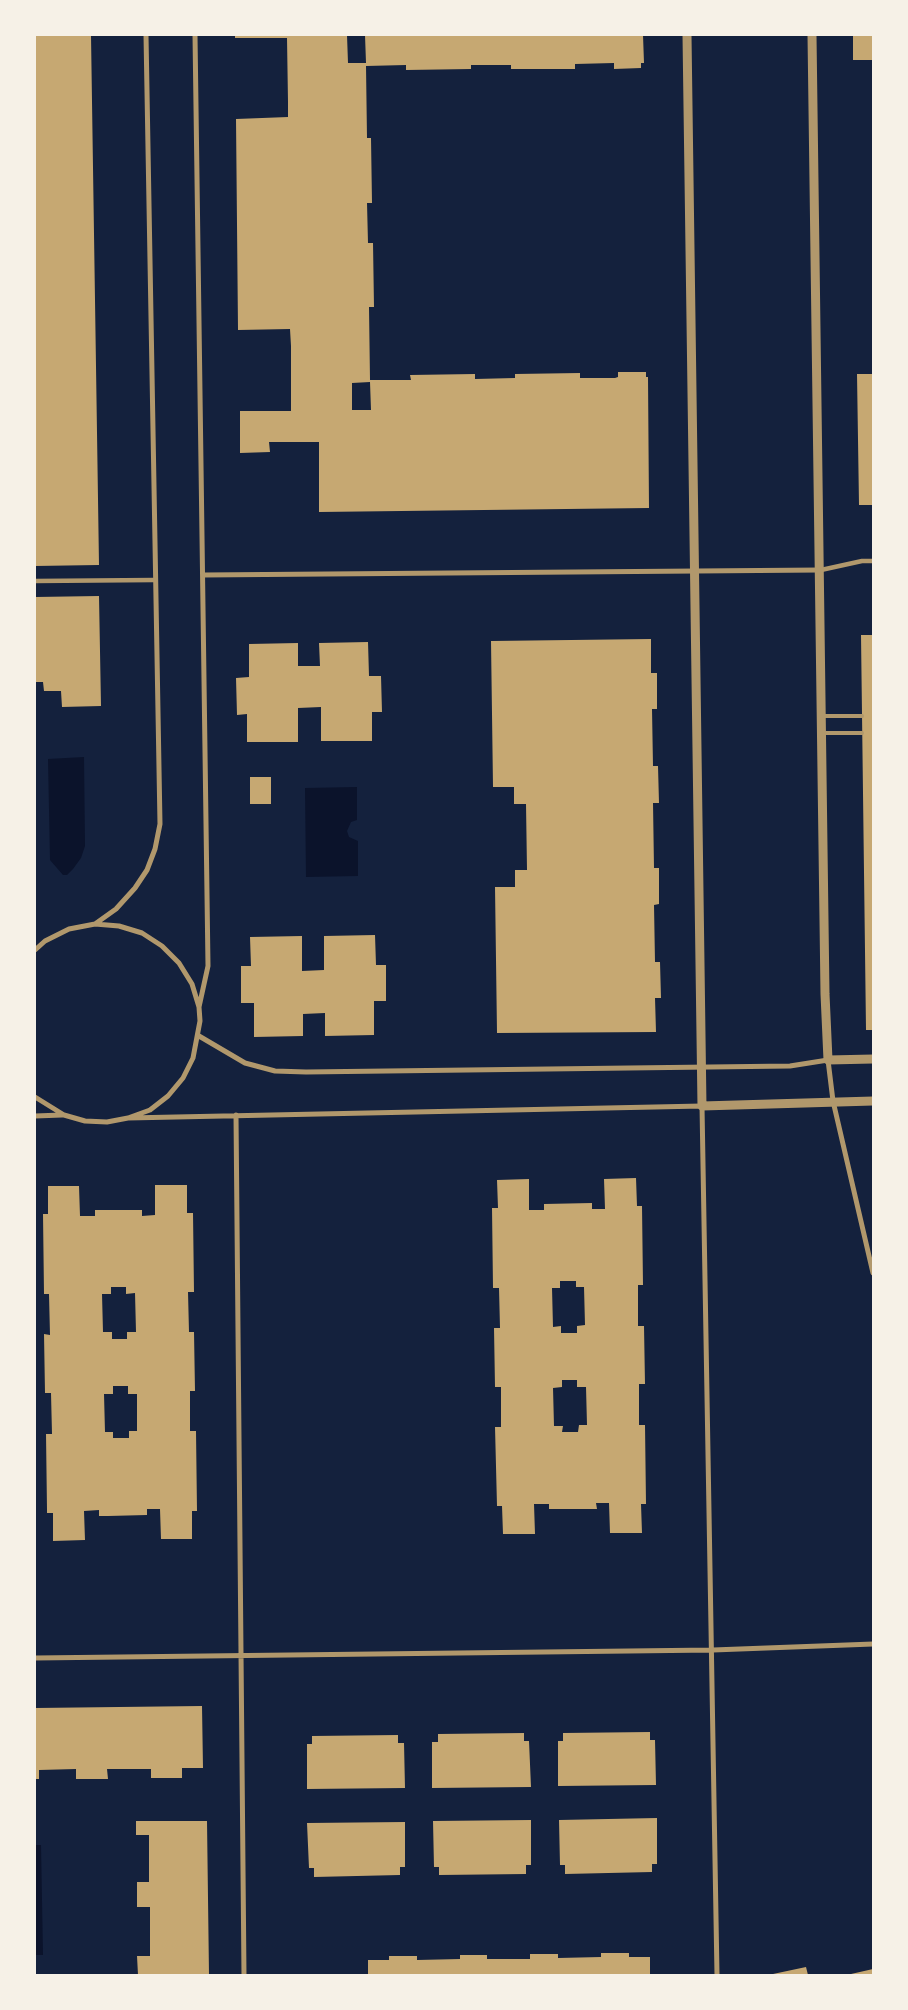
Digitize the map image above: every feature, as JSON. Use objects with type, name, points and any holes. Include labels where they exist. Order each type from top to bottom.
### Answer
[{"type":"street","points":[[95,924],[116,909],[135,888],[146,870],[155,849],[160,824],[154,580],[146,35]]},
{"type":"street","points":[[128,1118],[150,1110],[168,1096],[183,1078],[193,1058],[199,1036],[198,1007],[208,966],[195,35]]},
{"type":"street","points":[[687,35],[701,1066],[713,1650],[717,1975]]},
{"type":"street","points":[[812,35],[821,570],[825,994],[828,1060],[833,1102],[873,1273]]},
{"type":"street","points":[[203,575],[821,570],[862,561],[873,561]]},
{"type":"street","points":[[35,581],[154,580]]},
{"type":"street","points":[[35,950],[45,941],[69,929],[95,924],[119,926],[142,933],[162,946],[179,963],[188,977],[198,1007]]},
{"type":"street","points":[[199,1036],[245,1063],[275,1071],[790,1066],[828,1060],[873,1059]]},
{"type":"street","points":[[35,1097],[64,1115],[85,1121],[107,1122],[128,1118],[236,1115],[873,1101]]},
{"type":"street","points":[[35,1116],[64,1115]]},
{"type":"street","points":[[236,1115],[244,1975]]},
{"type":"street","points":[[35,1658],[713,1650],[873,1644]]},
{"type":"lane","points":[[822,716],[862,716]]},
{"type":"lane","points":[[822,733],[862,732]]},
{"type":"water","points":[[84,757],[85,846],[81,858],[73,869],[67,875],[63,875],[50,860],[48,759]]},
{"type":"water","points":[[357,787],[357,820],[351,822],[347,831],[349,837],[358,841],[358,876],[306,877],[305,788]]},
{"type":"water","points":[[35,1845],[41,1845],[43,1955],[35,1955]]},
{"type":"building","points":[[35,35],[91,35],[99,565],[35,566]]},
{"type":"building","points":[[235,35],[347,35],[348,63],[366,63],[365,35],[643,35],[644,63],[641,63],[641,68],[614,69],[614,63],[575,64],[575,69],[511,69],[511,65],[471,65],[471,69],[406,70],[406,65],[366,66],[367,138],[371,138],[372,203],[367,203],[368,243],[373,243],[374,307],[369,307],[370,380],[411,380],[410,375],[475,374],[475,379],[515,378],[515,374],[580,373],[580,378],[615,378],[618,377],[618,372],[646,372],[646,377],[648,377],[649,508],[319,512],[319,442],[269,442],[270,452],[240,453],[240,411],[291,411],[291,346],[290,329],[238,330],[236,119],[288,117],[287,38],[235,38]],"holes":[[[370,382],[371,410],[352,410],[352,383]]]},
{"type":"building","points":[[853,35],[873,35],[873,60],[853,60]]},
{"type":"building","points":[[857,374],[873,374],[873,505],[859,505]]},
{"type":"building","points":[[99,596],[101,706],[62,707],[61,691],[44,691],[43,682],[35,682],[35,597]]},
{"type":"building","points":[[861,635],[873,635],[873,1030],[866,1030]]},
{"type":"building","points":[[651,639],[651,673],[657,673],[657,709],[652,709],[653,766],[658,766],[659,803],[653,803],[654,868],[659,868],[659,904],[654,905],[655,962],[660,962],[661,998],[655,998],[656,1032],[497,1033],[495,887],[515,887],[515,870],[527,870],[526,804],[514,804],[514,787],[493,787],[491,641]]},
{"type":"building","points":[[368,642],[369,676],[381,676],[382,712],[372,712],[372,741],[321,741],[321,707],[298,708],[298,742],[247,742],[247,714],[237,715],[236,678],[249,677],[249,644],[298,643],[298,666],[320,666],[319,643]]},
{"type":"building","points":[[250,777],[271,777],[271,804],[250,804]]},
{"type":"building","points":[[375,935],[376,965],[386,965],[386,1001],[374,1001],[374,1035],[325,1036],[325,1013],[303,1014],[303,1036],[254,1037],[254,1003],[241,1003],[241,966],[251,966],[250,937],[302,936],[302,971],[324,970],[324,936]]},
{"type":"building","points":[[636,1178],[637,1206],[642,1206],[643,1285],[638,1285],[638,1326],[644,1326],[645,1384],[639,1384],[639,1425],[645,1425],[646,1504],[641,1504],[642,1533],[610,1533],[609,1503],[596,1503],[597,1509],[549,1509],[549,1504],[534,1504],[535,1534],[503,1534],[502,1506],[497,1506],[495,1427],[501,1427],[501,1387],[495,1387],[494,1328],[500,1328],[499,1288],[493,1288],[492,1208],[498,1208],[497,1180],[529,1179],[529,1210],[544,1210],[544,1204],[592,1203],[592,1209],[605,1209],[604,1179]],"holes":[[[560,1281],[576,1281],[576,1287],[584,1287],[585,1325],[577,1326],[577,1333],[561,1333],[561,1326],[553,1327],[552,1288],[560,1288]],[[562,1380],[577,1380],[577,1387],[586,1387],[587,1425],[579,1425],[578,1432],[562,1432],[563,1426],[554,1426],[553,1388],[562,1387]]]},
{"type":"building","points":[[155,1185],[187,1185],[187,1213],[193,1213],[194,1292],[188,1292],[189,1332],[194,1332],[195,1391],[190,1391],[190,1431],[196,1431],[197,1511],[192,1511],[192,1539],[161,1539],[160,1509],[147,1509],[147,1515],[99,1516],[99,1510],[84,1511],[85,1540],[53,1541],[53,1513],[47,1513],[46,1434],[52,1434],[51,1393],[45,1393],[44,1334],[50,1335],[49,1294],[44,1294],[43,1214],[48,1214],[48,1186],[79,1186],[80,1216],[95,1216],[95,1210],[142,1210],[142,1216],[155,1215]],"holes":[[[111,1287],[126,1287],[126,1294],[135,1293],[136,1332],[127,1332],[127,1339],[112,1339],[112,1332],[103,1332],[102,1294],[111,1294]],[[113,1386],[128,1386],[128,1394],[137,1394],[137,1431],[129,1431],[129,1438],[113,1438],[113,1432],[105,1432],[104,1394],[113,1394]]]},
{"type":"building","points":[[202,1706],[203,1768],[182,1768],[182,1778],[151,1778],[151,1769],[107,1769],[108,1779],[76,1779],[76,1769],[39,1770],[39,1779],[35,1779],[35,1708]]},
{"type":"building","points":[[650,1732],[650,1740],[655,1740],[656,1785],[558,1786],[558,1741],[563,1741],[563,1733]]},
{"type":"building","points":[[524,1733],[524,1741],[529,1741],[531,1787],[432,1788],[432,1742],[438,1742],[438,1734]]},
{"type":"building","points":[[398,1735],[398,1743],[404,1743],[405,1788],[307,1789],[307,1744],[312,1744],[312,1736]]},
{"type":"building","points":[[657,1818],[657,1864],[652,1864],[652,1872],[565,1874],[565,1865],[560,1865],[559,1820]]},
{"type":"building","points":[[531,1820],[531,1865],[526,1865],[526,1874],[439,1875],[439,1867],[434,1867],[433,1821]]},
{"type":"building","points":[[136,1821],[207,1821],[209,1975],[138,1975],[137,1956],[150,1956],[150,1907],[137,1907],[137,1882],[149,1882],[149,1835],[136,1835]]},
{"type":"building","points":[[405,1822],[405,1867],[400,1867],[400,1875],[314,1877],[314,1868],[309,1868],[307,1823]]},
{"type":"building","points":[[601,1953],[629,1953],[629,1957],[650,1957],[650,1975],[368,1975],[368,1960],[389,1960],[389,1956],[417,1956],[417,1960],[460,1959],[460,1955],[487,1955],[487,1959],[530,1959],[530,1954],[558,1954],[558,1958],[601,1957]]},
{"type":"building","points":[[806,1967],[808,1975],[773,1975],[773,1974]]},
{"type":"building","points":[[873,1969],[873,1975],[851,1975],[851,1974]]}]
